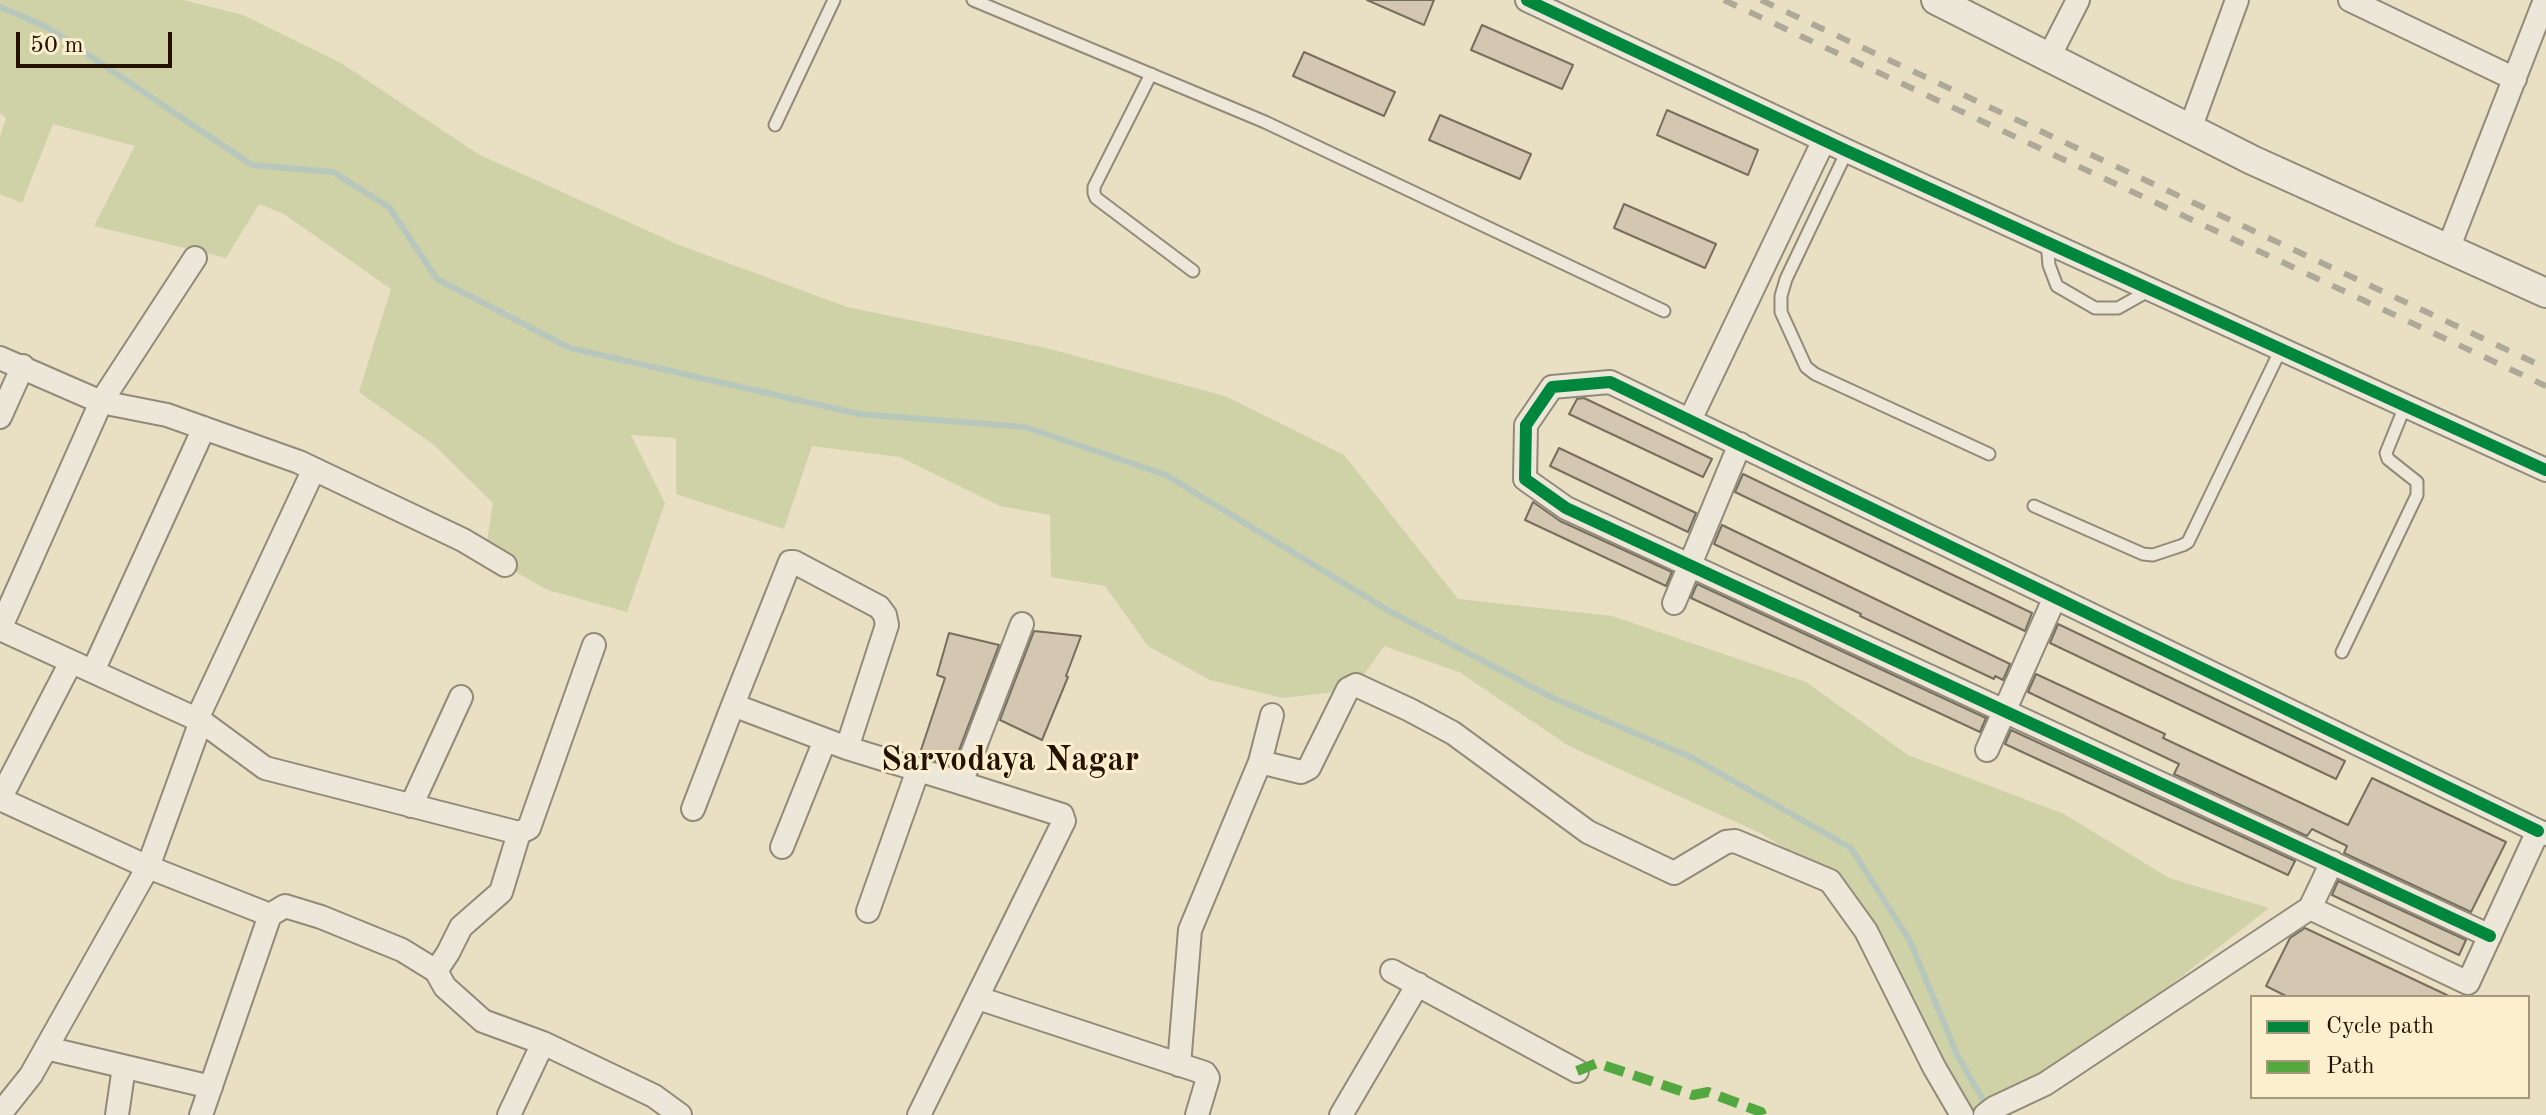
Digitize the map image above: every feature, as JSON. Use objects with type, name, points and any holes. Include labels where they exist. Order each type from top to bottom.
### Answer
[{"type":"street","points":[[1527,0],[1847,151],[2546,470]]},
{"type":"street","points":[[1936,0],[2252,160],[2546,293]]},
{"type":"street","points":[[2049,57],[2078,0]]},
{"type":"street","points":[[2190,129],[2237,0]]},
{"type":"street","points":[[2350,0],[2515,79]]},
{"type":"street","points":[[2448,249],[2545,0]]},
{"type":"street","points":[[1690,420],[1824,140]]},
{"type":"street","points":[[195,258],[101,402],[0,629],[199,720],[265,768],[519,833],[529,828],[594,645]]},
{"type":"street","points":[[0,358],[101,402],[167,415],[314,469],[463,540],[505,565]]},
{"type":"street","points":[[0,417],[23,366]]},
{"type":"street","points":[[2310,908],[2465,983],[2470,981],[2542,832],[1610,382],[1552,387],[1526,425],[1525,479],[1566,508],[2490,936]]},
{"type":"street","points":[[93,671],[204,428]]},
{"type":"street","points":[[1674,603],[1740,444]]},
{"type":"street","points":[[0,1114],[31,1075],[148,867],[199,720],[314,469]]},
{"type":"street","points":[[693,809],[790,562],[879,607],[885,615],[887,625],[847,748]]},
{"type":"street","points":[[1987,750],[2055,597]]},
{"type":"street","points":[[961,783],[1022,624]]},
{"type":"street","points":[[71,662],[0,799],[148,867],[270,915]]},
{"type":"street","points":[[1260,762],[1301,772],[1309,768],[1348,689],[1356,685],[1453,733],[1588,832],[1674,873],[1726,842],[1735,841],[1830,881],[1866,931],[1934,1067],[1962,1115]]},
{"type":"street","points":[[411,806],[461,697]]},
{"type":"street","points":[[733,705],[847,748],[1064,817],[919,1115]]},
{"type":"street","points":[[1179,1065],[1190,930],[1260,762],[1272,715]]},
{"type":"street","points":[[782,847],[825,740]]},
{"type":"street","points":[[868,911],[918,770]]},
{"type":"street","points":[[436,971],[461,927],[501,892],[519,833]]},
{"type":"street","points":[[1990,1111],[2045,1084],[2310,908],[2332,862]]},
{"type":"street","points":[[201,1115],[270,915],[285,906],[402,950],[436,971],[445,987],[483,1021],[543,1043],[654,1096],[680,1115]]},
{"type":"street","points":[[1392,971],[1577,1071]]},
{"type":"street","points":[[1347,1113],[1418,984]]},
{"type":"street","points":[[978,998],[1208,1075],[1197,1115]]},
{"type":"street","points":[[509,1115],[543,1043]]},
{"type":"street","points":[[46,1048],[211,1087]]},
{"type":"street","points":[[117,1115],[124,1067]]},
{"type":"lane","points":[[775,125],[834,0]]},
{"type":"lane","points":[[973,0],[1265,122],[1664,311]]},
{"type":"lane","points":[[1151,74],[1094,187],[1094,193],[1096,198],[1193,271]]},
{"type":"lane","points":[[1847,151],[1786,279],[1781,296],[1781,312],[1806,367],[1815,374],[1989,454]]},
{"type":"lane","points":[[2047,242],[2049,265],[2057,286],[2095,308],[2118,308],[2151,289]]},
{"type":"lane","points":[[2034,506],[2143,554],[2153,555],[2188,542],[2281,349]]},
{"type":"lane","points":[[2342,652],[2417,495],[2417,482],[2388,459],[2386,453],[2405,406]]},
{"type":"green space","points":[[0,0],[183,0],[243,15],[341,63],[478,154],[679,245],[847,307],[1046,348],[1225,396],[1344,455],[1458,599],[1612,616],[1806,682],[1908,755],[2064,814],[2169,878],[2269,908],[2131,1016],[2033,1080],[1974,1111],[1915,1012],[1850,888],[1760,833],[1569,746],[1459,672],[1384,646],[1353,690],[1282,698],[1210,680],[1148,646],[1105,586],[1051,577],[1050,515],[1000,506],[900,457],[812,446],[784,529],[676,494],[676,438],[631,435],[665,503],[627,612],[548,590],[485,555],[493,503],[434,445],[359,392],[391,289],[284,214],[259,204],[226,258],[94,226],[135,146],[53,124],[22,203],[0,194],[0,137],[6,118],[0,113]]},
{"type":"building","points":[[1367,0],[1434,0],[1424,25]]},
{"type":"building","points":[[1482,25],[1573,65],[1562,89],[1471,50]]},
{"type":"building","points":[[1304,52],[1395,92],[1384,116],[1293,76]]},
{"type":"building","points":[[1667,110],[1758,150],[1748,175],[1657,135]]},
{"type":"building","points":[[1440,115],[1531,154],[1520,179],[1429,140]]},
{"type":"building","points":[[1624,204],[1716,244],[1705,268],[1614,228]]},
{"type":"building","points":[[1584,398],[1712,459],[1703,477],[1569,414],[1577,399]]},
{"type":"building","points":[[1559,448],[1696,513],[1688,532],[1550,466]]},
{"type":"building","points":[[1743,474],[2032,613],[2025,631],[1735,492]]},
{"type":"building","points":[[1533,502],[1560,521],[1672,572],[1666,586],[1525,520]]},
{"type":"building","points":[[1722,525],[2010,664],[2003,680],[1995,676],[1994,679],[1860,616],[1714,544]]},
{"type":"building","points":[[1697,584],[1986,718],[1980,732],[1691,598]]},
{"type":"building","points":[[2058,624],[2345,761],[2336,779],[2050,643]]},
{"type":"building","points":[[1034,631],[1081,636],[1042,740],[1000,720]]},
{"type":"building","points":[[949,633],[999,645],[953,766],[919,756],[945,678],[937,675]]},
{"type":"building","points":[[2036,674],[2348,825],[2372,778],[2506,842],[2471,912],[2344,853],[2347,846],[2312,829],[2307,836],[2174,774],[2179,764],[2028,692]]},
{"type":"building","points":[[2011,730],[2295,861],[2288,875],[2005,744]]},
{"type":"building","points":[[2338,881],[2466,940],[2459,955],[2332,895]]},
{"type":"building","points":[[2305,928],[2447,995],[2284,995],[2266,986],[2290,938]]},
{"type":"waterway","points":[[0,7],[47,27],[252,165],[333,172],[389,207],[437,279],[570,348],[859,414],[1025,427],[1166,475],[1391,612],[1551,697],[1693,758],[1851,848],[1910,941],[1958,1057],[1988,1108]]},
{"type":"railway","points":[[1724,0],[2546,386]]},
{"type":"railway","points":[[1761,0],[2546,368]]},
{"type":"marked path","points":[[1577,1071],[1597,1063],[1693,1095],[1708,1092],[1762,1115]]},
{"type":"cycle path","points":[[1527,0],[1847,151],[2546,470]]},
{"type":"cycle path","points":[[2490,936],[1566,508],[1525,479],[1526,425],[1552,387],[1610,382],[2538,831]]},
{"type":"district","name":"Sarvodaya Nagar","points":[[1010,761]]}]
